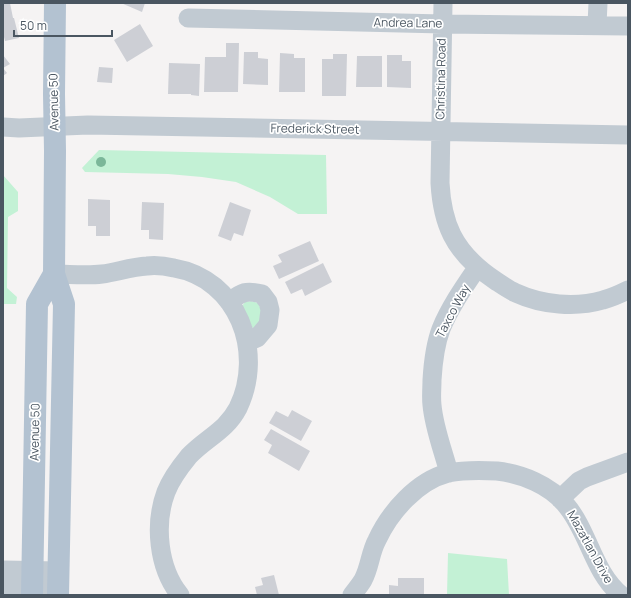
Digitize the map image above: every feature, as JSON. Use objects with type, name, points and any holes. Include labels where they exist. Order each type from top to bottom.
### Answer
[{"type":"main road","name":"Avenue 50","points":[[55,3],[54,274],[64,304],[58,584]]},
{"type":"main road","name":"Avenue 50","points":[[32,584],[37,304],[54,274]]},
{"type":"street","name":"Christina Road","points":[[443,3],[440,183],[443,212],[452,236],[459,247],[477,268],[503,286],[516,293],[546,303],[589,303],[603,300],[628,290]]},
{"type":"street","points":[[597,25],[598,3]]},
{"type":"street","name":"Andrea Lane","points":[[188,18],[443,24],[628,26]]},
{"type":"street","name":"Frederick Street","points":[[3,128],[88,125],[628,135]]},
{"type":"street","points":[[54,274],[101,274],[146,266],[161,266],[185,270],[196,274],[221,292],[230,302],[243,329],[249,352],[247,380],[238,407],[231,419],[222,429],[200,446],[179,468],[170,482],[162,508],[160,540],[164,563],[176,593]]},
{"type":"street","name":"Taxco Way","points":[[449,473],[437,433],[431,403],[432,369],[437,341],[441,329],[462,291],[477,268]]},
{"type":"street","points":[[230,302],[244,292],[252,291],[262,294],[268,302],[270,310],[268,325],[257,338],[247,342]]},
{"type":"street","points":[[560,499],[579,481],[628,462]]},
{"type":"street","name":"Mazatlan Drive","points":[[352,595],[363,581],[377,540],[393,514],[402,503],[418,489],[438,477],[449,473],[476,470],[506,472],[519,476],[533,481],[560,499],[567,506],[581,528],[598,564],[615,593]]},
{"type":"street","points":[[3,570],[32,584]]},
{"type":"street","points":[[3,586],[58,584]]},
{"type":"green space","points":[[99,150],[326,155],[327,214],[298,214],[270,197],[236,182],[168,174],[85,172],[82,168]]},
{"type":"green space","points":[[3,175],[18,192],[18,211],[8,217],[7,288],[17,297],[16,304],[3,304]]},
{"type":"green space","points":[[251,301],[258,303],[264,316],[253,329],[242,306],[245,302]]},
{"type":"green space","points":[[448,553],[507,559],[509,595],[447,595]]},
{"type":"building","points":[[3,3],[10,3],[19,38],[5,41],[3,33]]},
{"type":"building","points":[[121,3],[145,3],[142,12]]},
{"type":"building","points":[[140,24],[153,46],[127,62],[114,40]]},
{"type":"building","points":[[226,43],[239,43],[238,92],[204,92],[205,57],[226,57]]},
{"type":"building","points":[[244,52],[258,52],[258,58],[268,59],[268,85],[243,84]]},
{"type":"building","points":[[280,53],[294,54],[294,58],[305,58],[305,92],[279,92]]},
{"type":"building","points":[[333,54],[347,54],[346,96],[322,96],[322,59],[333,59]]},
{"type":"building","points":[[3,55],[10,64],[3,68]]},
{"type":"building","points":[[387,55],[402,55],[402,61],[411,61],[411,88],[387,87]]},
{"type":"building","points":[[357,56],[382,56],[382,87],[356,87]]},
{"type":"building","points":[[169,63],[200,64],[199,96],[191,94],[168,94]]},
{"type":"building","points":[[99,67],[113,68],[112,83],[97,82]]},
{"type":"building","points":[[3,68],[7,73],[3,76]]},
{"type":"building","points":[[88,199],[110,200],[110,236],[96,236],[96,226],[88,226]]},
{"type":"building","points":[[142,202],[164,203],[163,240],[149,239],[149,230],[141,230]]},
{"type":"building","points":[[230,202],[251,210],[243,236],[234,233],[231,241],[218,236]]},
{"type":"building","points":[[310,241],[319,261],[279,279],[273,266],[282,262],[278,255]]},
{"type":"building","points":[[323,263],[332,282],[305,296],[302,289],[291,294],[285,282]]},
{"type":"building","points":[[292,410],[312,421],[301,441],[269,423],[276,411],[288,417]]},
{"type":"building","points":[[271,429],[310,451],[299,471],[268,453],[272,445],[264,440]]},
{"type":"building","points":[[274,575],[279,595],[257,595],[255,587],[263,585],[261,578]]},
{"type":"building","points":[[398,578],[424,578],[424,595],[389,595],[389,585],[398,586]]}]
